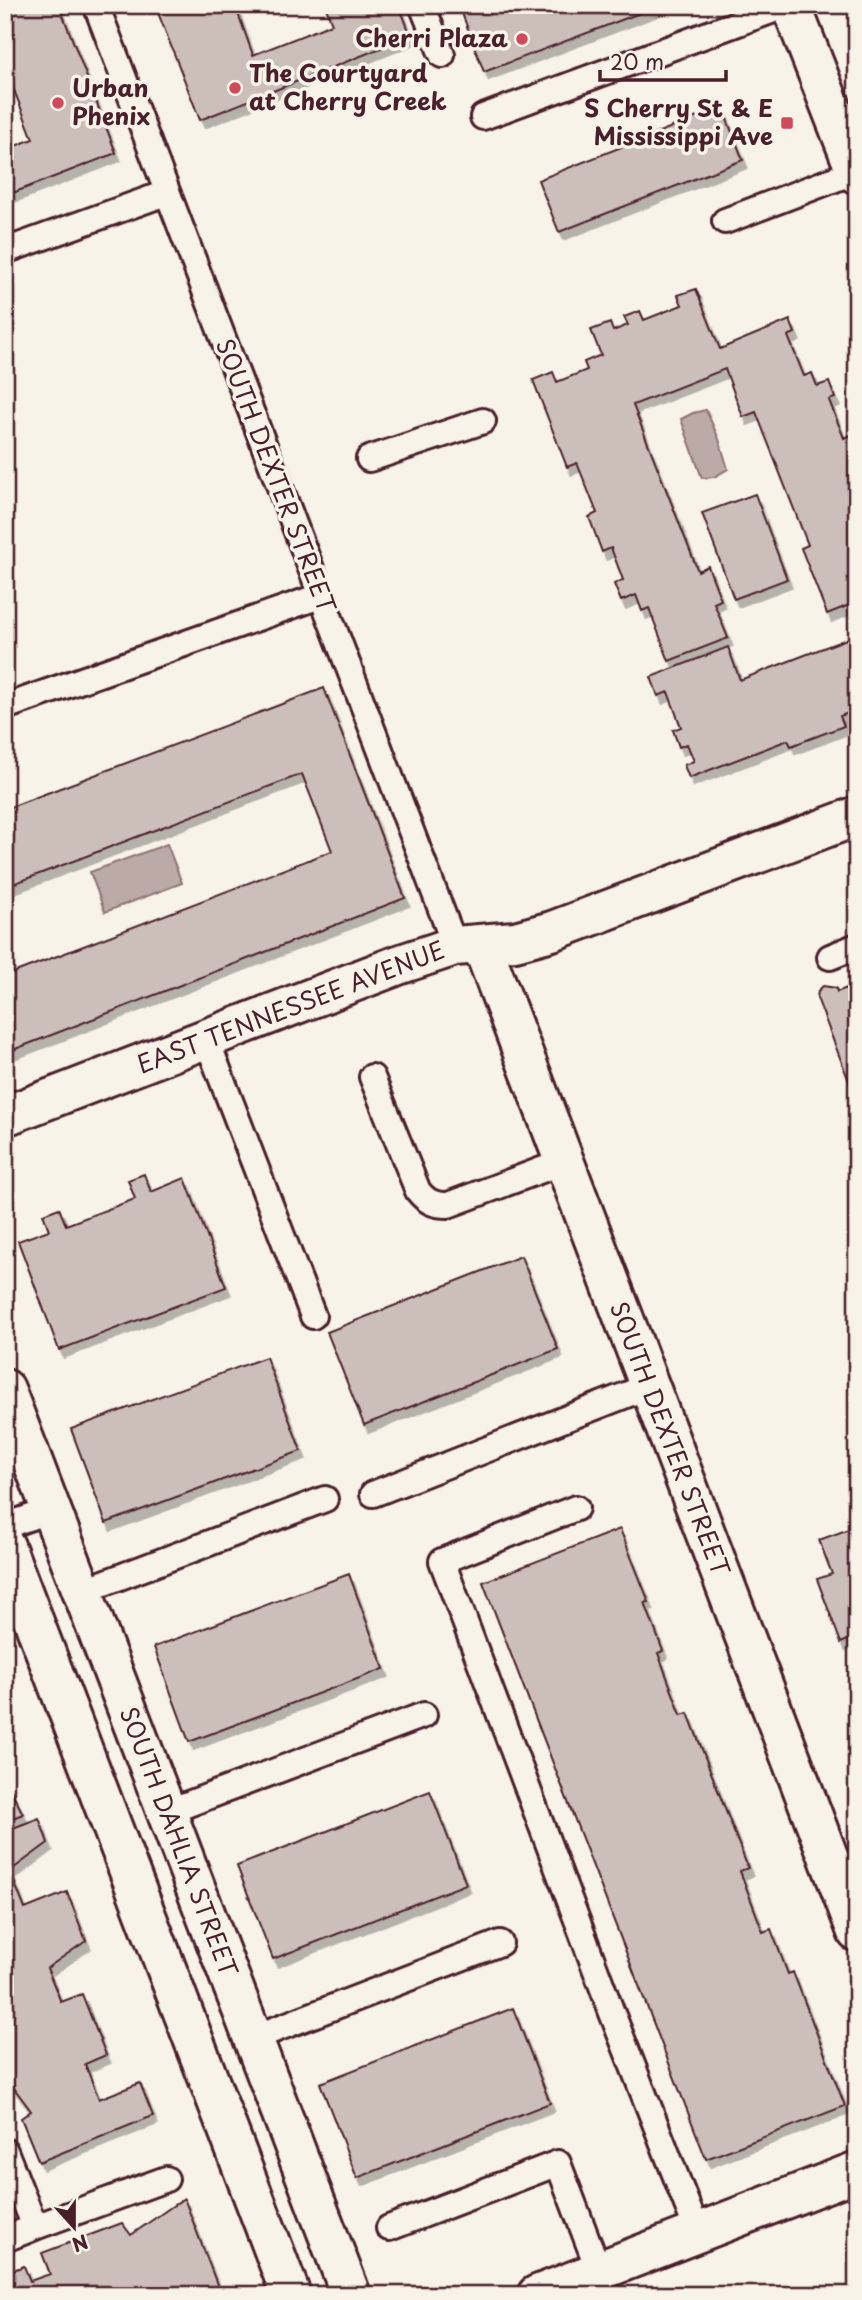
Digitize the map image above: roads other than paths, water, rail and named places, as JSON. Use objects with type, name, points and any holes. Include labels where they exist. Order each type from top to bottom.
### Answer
[{"type":"street","points":[[789,5],[856,173]]},
{"type":"street","name":"EAST TENNESSEE AVENUE","points":[[5,1116],[357,980],[469,946],[515,941],[552,931],[857,816]]},
{"type":"street","name":"SOUTH DEXTER STREET","points":[[469,946],[563,1162],[857,1932]]},
{"type":"street","name":"SOUTH DAHLIA STREET","points":[[5,1389],[351,2295]]},
{"type":"street","points":[[5,1546],[291,2295]]},
{"type":"street","points":[[537,2295],[857,2171]]},
{"type":"lane","name":"SOUTH DEXTER STREET","points":[[96,5],[320,596],[469,946]]},
{"type":"lane","points":[[422,5],[442,55]]},
{"type":"lane","points":[[483,117],[789,5]]},
{"type":"lane","points":[[725,221],[856,173]]},
{"type":"lane","points":[[5,251],[166,192]]},
{"type":"lane","points":[[369,459],[483,421]]},
{"type":"lane","points":[[5,706],[320,596]]},
{"type":"lane","points":[[830,957],[857,947]]},
{"type":"lane","points":[[206,1038],[313,1316]]},
{"type":"lane","points":[[372,1077],[418,1191],[425,1200],[438,1205],[448,1205],[563,1162]]},
{"type":"lane","points":[[373,1494],[649,1386]]},
{"type":"lane","points":[[83,1591],[325,1499]]},
{"type":"lane","points":[[576,1508],[442,1561],[698,2233]]},
{"type":"lane","points":[[5,1526],[51,1510]]},
{"type":"lane","points":[[167,1812],[424,1715]]},
{"type":"lane","points":[[253,2038],[500,1943]]},
{"type":"lane","points":[[5,2151],[35,2227]]},
{"type":"lane","points":[[389,2228],[558,2163],[599,2271]]},
{"type":"lane","points":[[5,2239],[166,2179]]},
{"type":"place","name":"Cherri Plaza","points":[[522,39]]},
{"type":"place","name":"The Courtyard at Cherry Creek","points":[[235,88]]},
{"type":"place","name":"Urban Phenix","points":[[58,103]]},
{"type":"place","name":"S Cherry St & E Mississippi Ave","points":[[787,123]]}]
